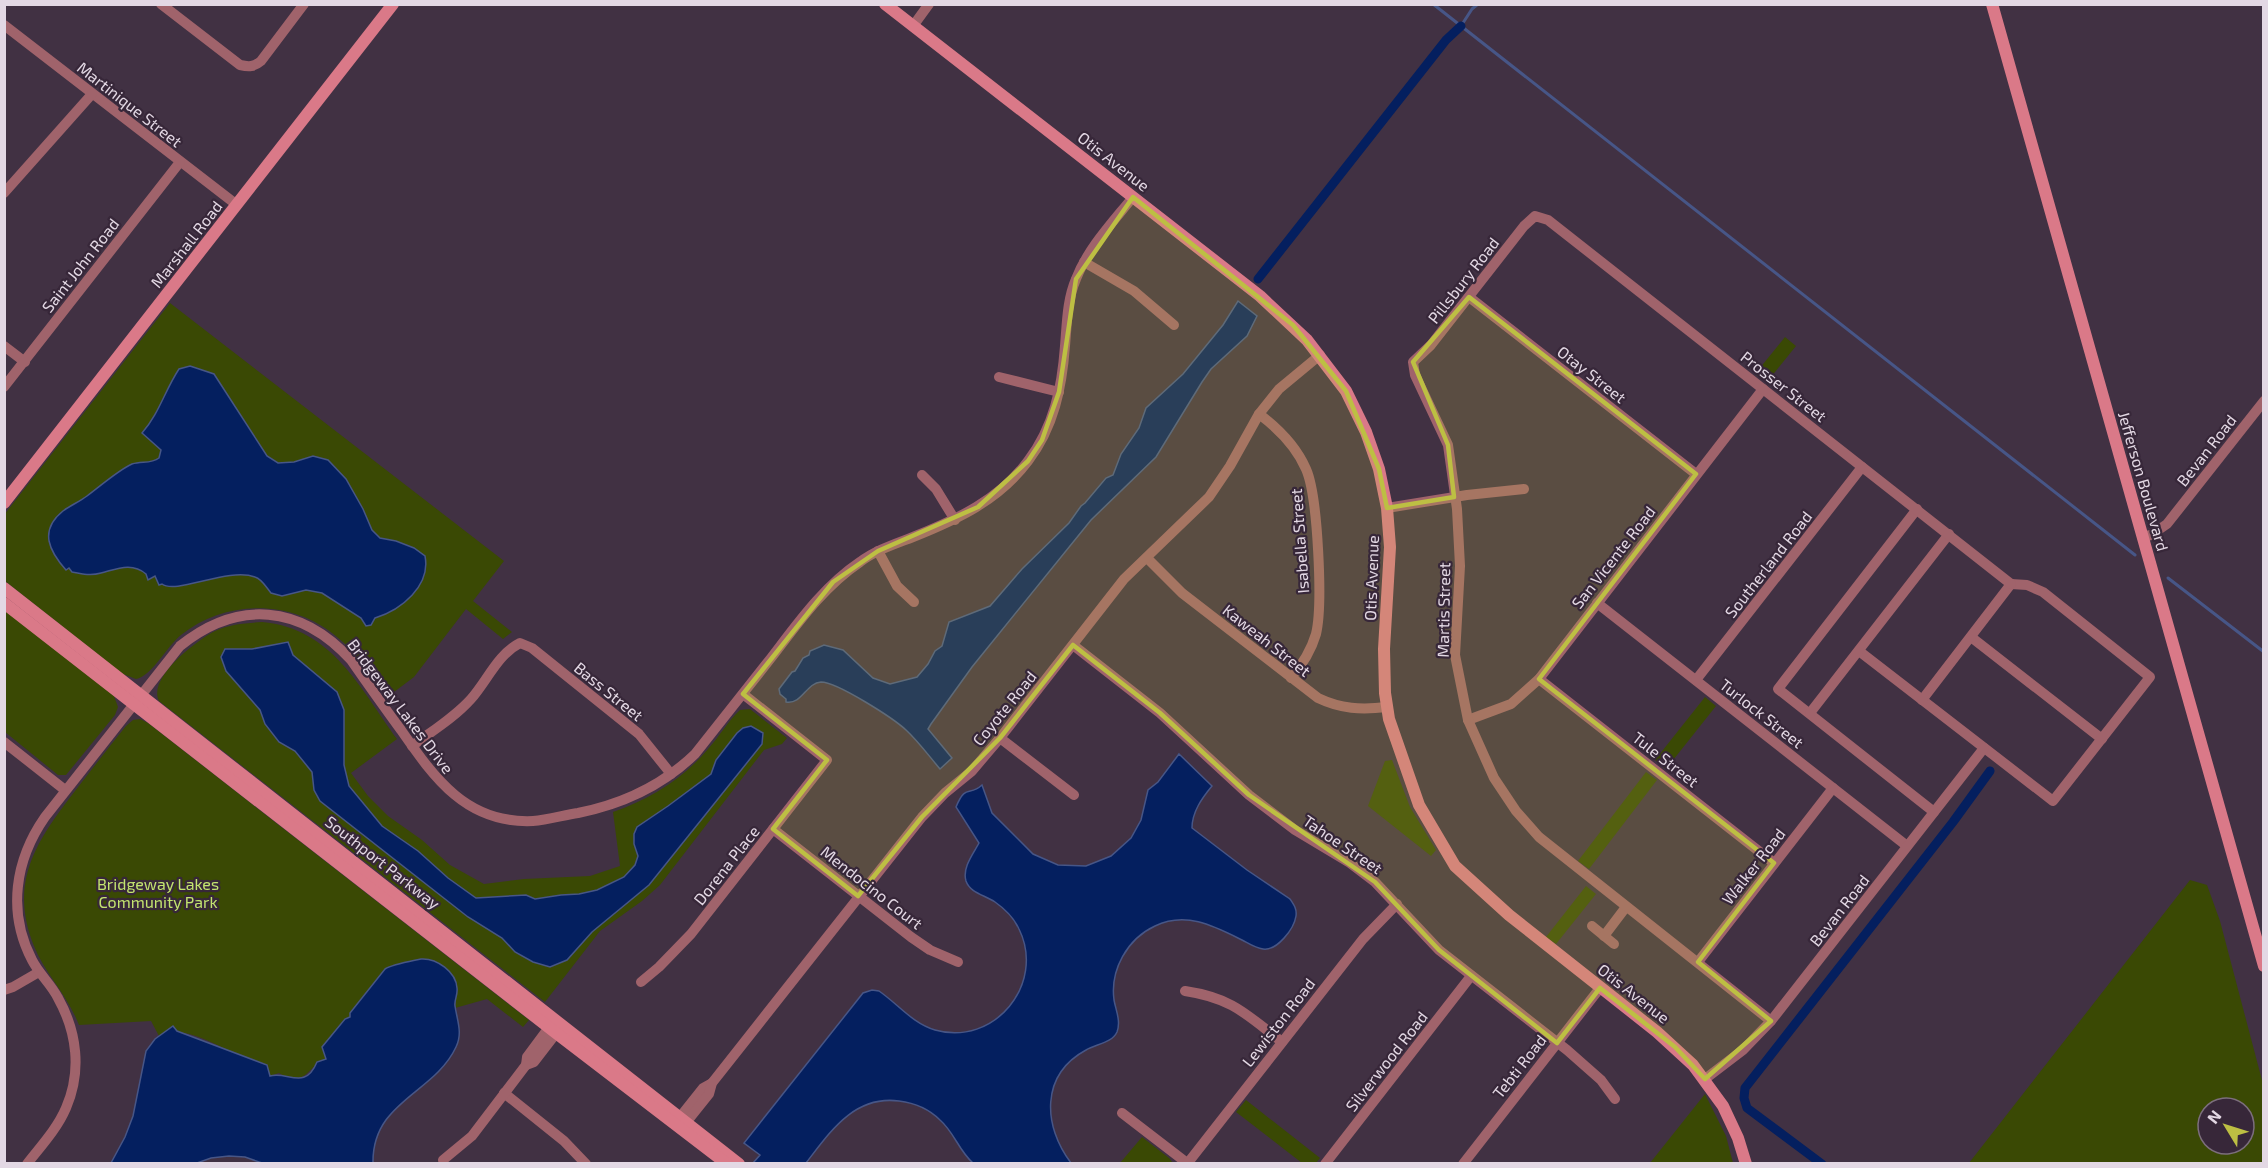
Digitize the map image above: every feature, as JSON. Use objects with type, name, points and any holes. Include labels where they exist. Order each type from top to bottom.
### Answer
[{"type":"street","points":[[161,4],[240,65],[254,66],[261,61],[304,4]]},
{"type":"street","name":"Marshall Road","points":[[4,503],[393,4]]},
{"type":"street","name":"Otis Avenue","points":[[885,4],[1260,296],[1293,325],[1320,355],[1346,391],[1366,432],[1379,469],[1387,508],[1390,547],[1384,649],[1387,706],[1395,738],[1419,806],[1455,866],[1509,915],[1675,1047],[1705,1079],[1731,1122],[1746,1164]]},
{"type":"street","points":[[913,26],[929,4]]},
{"type":"street","name":"Jefferson Boulevard","points":[[1992,4],[2264,966]]},
{"type":"street","name":"Martinique Street","points":[[4,25],[237,205]]},
{"type":"street","points":[[4,193],[92,94]]},
{"type":"street","name":"Saint John Road","points":[[4,387],[180,162]]},
{"type":"street","name":"Bridgeway Lakes Drive","points":[[27,1164],[55,1130],[61,1119],[72,1092],[76,1069],[76,1047],[68,1019],[57,997],[30,956],[19,923],[17,882],[26,851],[34,834],[65,790],[180,646],[201,630],[246,615],[266,614],[307,624],[340,647],[351,660],[432,774],[451,793],[478,809],[496,816],[533,820],[600,808],[640,794],[671,774],[695,754],[810,607],[833,582],[878,551],[955,520],[978,507],[999,492],[1028,461],[1042,440],[1059,392],[1070,297],[1076,279],[1084,262],[1133,197]]},
{"type":"street","name":"Pillsbury Road","points":[[1413,362],[1431,345],[1524,226],[1535,216]]},
{"type":"street","name":"Prosser Street","points":[[1535,216],[1548,220],[2012,584]]},
{"type":"street","points":[[1084,262],[1134,291],[1174,325]]},
{"type":"street","name":"Otay Street","points":[[1469,297],[1696,474]]},
{"type":"street","points":[[4,346],[24,362]]},
{"type":"street","name":"Coyote Road","points":[[681,1123],[709,1094],[712,1083],[922,817],[945,793],[972,771],[1124,579],[1209,497],[1230,466],[1258,414],[1279,389],[1320,355]]},
{"type":"street","name":"Martis Street","points":[[1413,362],[1415,375],[1448,445],[1460,566],[1455,655],[1468,720],[1494,778],[1516,811],[1544,841],[1771,1021]]},
{"type":"street","points":[[999,377],[1059,392]]},
{"type":"street","name":"San Vicente Road","points":[[1468,720],[1511,704],[1539,679],[1763,389]]},
{"type":"street","name":"Bevan Road","points":[[2142,537],[2151,535],[2167,524],[2264,401]]},
{"type":"street","name":"Isabella Street","points":[[1258,414],[1284,436],[1293,447],[1307,471],[1314,497],[1318,622],[1311,648],[1292,678]]},
{"type":"street","name":"Southerland Road","points":[[1696,680],[1862,467]]},
{"type":"street","points":[[922,475],[936,489],[955,520]]},
{"type":"street","points":[[1387,508],[1524,489]]},
{"type":"street","points":[[1917,509],[1778,689],[1935,812]]},
{"type":"street","points":[[1810,713],[1949,534]]},
{"type":"street","points":[[878,551],[897,586],[914,602]]},
{"type":"street","name":"Kaweah Street","points":[[1147,558],[1182,593],[1318,698],[1336,706],[1362,709],[1387,706]]},
{"type":"street","points":[[1859,651],[1922,700],[1984,748],[2053,801],[2150,677],[2043,592],[2027,585],[2012,584],[1922,700]]},
{"type":"street","name":"Southport Parkway","points":[[4,588],[137,699],[681,1123],[739,1164]]},
{"type":"street","name":"Southport Parkway","points":[[4,603],[137,699]]},
{"type":"street","name":"Turlock Street","points":[[1597,603],[1907,846]]},
{"type":"street","points":[[1971,637],[2102,739]]},
{"type":"street","name":"Bass Street","points":[[412,746],[459,711],[508,651],[520,643],[532,648],[639,734],[671,774]]},
{"type":"street","name":"Tahoe Street","points":[[1073,645],[1160,713],[1249,795],[1295,830],[1350,863],[1375,882],[1439,950],[1601,1080],[1615,1099]]},
{"type":"street","name":"Tule Street","points":[[1539,679],[1774,863]]},
{"type":"street","name":"Dorena Place","points":[[641,982],[692,934],[827,760],[742,694]]},
{"type":"street","points":[[1000,738],[1074,795]]},
{"type":"street","points":[[4,742],[65,790]]},
{"type":"street","name":"Bevan Road","points":[[1705,1079],[1743,1050],[1771,1021],[1984,748]]},
{"type":"street","name":"Walker Road","points":[[1698,962],[1833,788]]},
{"type":"street","name":"Mendocino Court","points":[[773,829],[910,937],[958,962]]},
{"type":"street","name":"Lewiston Road","points":[[1187,1163],[1363,939],[1397,904]]},
{"type":"street","points":[[1604,936],[1626,907]]},
{"type":"street","points":[[1592,926],[1614,944]]},
{"type":"street","points":[[4,990],[39,972]]},
{"type":"street","name":"Silverwood Road","points":[[1325,1164],[1471,976]]},
{"type":"street","name":"Tebti Road","points":[[1469,1161],[1600,988]]},
{"type":"street","points":[[1185,991],[1222,999],[1244,1012],[1282,1042]]},
{"type":"street","points":[[443,1160],[472,1136],[526,1065],[527,1057],[556,1026]]},
{"type":"street","points":[[504,1094],[564,1141],[586,1164]]},
{"type":"street","points":[[1122,1113],[1187,1163]]},
{"type":"street","name":"Southport Parkway","points":[[681,1123],[726,1164]]},
{"type":"highlighted area","points":[[1133,197],[1293,325],[1346,391],[1379,469],[1387,508],[1454,497],[1448,445],[1413,362],[1469,297],[1696,474],[1539,679],[1774,863],[1698,962],[1771,1021],[1705,1079],[1675,1047],[1600,988],[1557,1043],[1439,950],[1375,882],[1249,795],[1160,713],[1073,645],[1000,738],[922,817],[858,896],[773,829],[827,760],[743,694],[833,582],[878,551],[978,507],[1028,461],[1042,440],[1059,392],[1076,279]]},
{"type":"green space","points":[[170,303],[504,561],[473,601],[512,632],[503,639],[466,609],[414,677],[386,698],[351,650],[320,625],[280,610],[259,608],[239,610],[199,623],[181,635],[154,667],[136,679],[123,674],[5,581],[4,515]]},
{"type":"green space","points":[[1785,337],[1796,346],[1767,382],[1755,374]]},
{"type":"green space","points":[[4,610],[114,696],[118,707],[115,715],[66,775],[58,775],[5,732]]},
{"type":"green space","points":[[262,622],[286,627],[307,636],[326,648],[342,664],[397,739],[351,773],[368,796],[388,816],[422,840],[450,865],[484,884],[524,879],[590,876],[620,866],[613,812],[640,801],[677,779],[698,760],[740,710],[750,709],[787,738],[782,744],[764,750],[660,885],[600,931],[545,1002],[159,701],[157,692],[167,671],[197,642],[226,627]]},
{"type":"green space","points":[[1705,697],[1716,706],[1666,769],[1655,760]]},
{"type":"green space","name":"Bridgeway Lakes Community Park","points":[[140,719],[529,1020],[523,1027],[487,999],[455,1008],[457,986],[452,974],[415,960],[408,964],[397,964],[385,969],[350,1013],[350,1017],[345,1019],[326,1059],[301,1078],[288,1078],[279,1073],[270,1076],[236,1053],[231,1053],[185,1033],[168,1033],[159,1036],[151,1021],[79,1025],[34,946],[24,902],[26,882],[38,845],[61,809],[126,726],[133,720]]},
{"type":"green space","points":[[1392,760],[1410,807],[1436,850],[1431,856],[1368,806],[1385,761]]},
{"type":"green space","points":[[1646,772],[1657,780],[1589,869],[1578,861]]},
{"type":"green space","points":[[2190,880],[2207,885],[2220,921],[2263,1084],[2263,1163],[1969,1163]]},
{"type":"green space","points":[[1586,886],[1596,894],[1556,944],[1546,937]]},
{"type":"green space","points":[[1705,1094],[1726,1136],[1733,1163],[1650,1163]]},
{"type":"green space","points":[[1246,1100],[1320,1158],[1316,1163],[1302,1163],[1236,1112]]},
{"type":"green space","points":[[1142,1137],[1169,1158],[1173,1163],[1120,1163]]},
{"type":"shaded area","points":[[1238,301],[1257,316],[1247,336],[1211,369],[1156,457],[1091,520],[972,667],[931,724],[928,729],[952,758],[940,769],[899,724],[839,688],[821,682],[816,683],[796,700],[786,702],[779,689],[810,651],[824,645],[843,650],[873,678],[890,684],[917,677],[935,651],[942,646],[949,622],[990,606],[1022,569],[1069,523],[1106,478],[1113,475],[1121,454],[1139,428],[1146,408],[1183,374],[1223,325]]},
{"type":"shaded area","points":[[190,366],[214,374],[267,456],[278,463],[294,462],[313,456],[328,460],[346,479],[372,530],[380,538],[414,548],[425,556],[426,567],[419,587],[404,603],[375,618],[371,625],[366,626],[361,618],[322,593],[306,590],[282,596],[271,593],[257,578],[244,575],[231,575],[169,586],[159,585],[155,576],[148,580],[146,574],[141,570],[130,567],[90,575],[72,572],[69,568],[66,570],[55,556],[49,541],[51,526],[55,519],[63,511],[132,464],[159,458],[161,450],[142,433],[153,418],[179,369]]},
{"type":"shaded area","points":[[288,642],[293,655],[337,692],[344,710],[344,765],[349,786],[382,826],[418,851],[448,878],[476,898],[526,895],[535,899],[579,894],[597,890],[624,877],[635,865],[638,856],[634,844],[637,827],[711,774],[716,760],[743,728],[751,726],[763,733],[762,744],[649,885],[592,932],[567,960],[550,967],[533,962],[515,952],[502,938],[468,917],[320,801],[314,790],[312,772],[295,751],[279,742],[265,724],[260,710],[226,671],[221,657],[225,649],[252,649]]},
{"type":"shaded area","points":[[1179,754],[1212,786],[1201,800],[1192,822],[1192,828],[1290,899],[1296,909],[1295,921],[1284,938],[1268,949],[1257,948],[1210,925],[1189,920],[1166,922],[1155,926],[1136,939],[1122,957],[1115,978],[1113,989],[1118,1024],[1115,1036],[1086,1050],[1071,1061],[1060,1073],[1054,1087],[1051,1118],[1062,1149],[1071,1163],[973,1163],[945,1125],[931,1113],[911,1103],[883,1101],[869,1104],[845,1118],[824,1139],[806,1163],[753,1163],[760,1155],[744,1143],[863,993],[872,990],[879,991],[927,1027],[957,1033],[977,1029],[995,1020],[1020,990],[1026,970],[1026,950],[1019,929],[1012,917],[991,900],[974,891],[966,881],[967,866],[979,843],[956,807],[962,795],[982,785],[992,813],[1033,854],[1058,865],[1086,866],[1111,856],[1131,838],[1141,820],[1148,790],[1158,782]]},
{"type":"shaded area","points":[[421,959],[433,961],[445,967],[456,982],[458,1042],[446,1063],[393,1111],[382,1125],[375,1142],[373,1163],[262,1163],[245,1157],[229,1156],[211,1158],[197,1163],[111,1163],[133,1116],[146,1051],[155,1039],[173,1026],[177,1031],[267,1065],[270,1076],[302,1078],[312,1071],[317,1062],[326,1059],[322,1047],[345,1019],[350,1017],[350,1013],[385,969]]},
{"type":"waterway","points":[[1433,4],[2135,555]]},
{"type":"waterway","points":[[1461,26],[1478,4]]},
{"type":"waterway","points":[[1258,279],[1446,40],[1461,26]]},
{"type":"waterway","points":[[2168,578],[2264,652]]},
{"type":"waterway","points":[[1822,1164],[1747,1108],[1744,1098],[1745,1088],[1953,822],[1990,771]]}]
